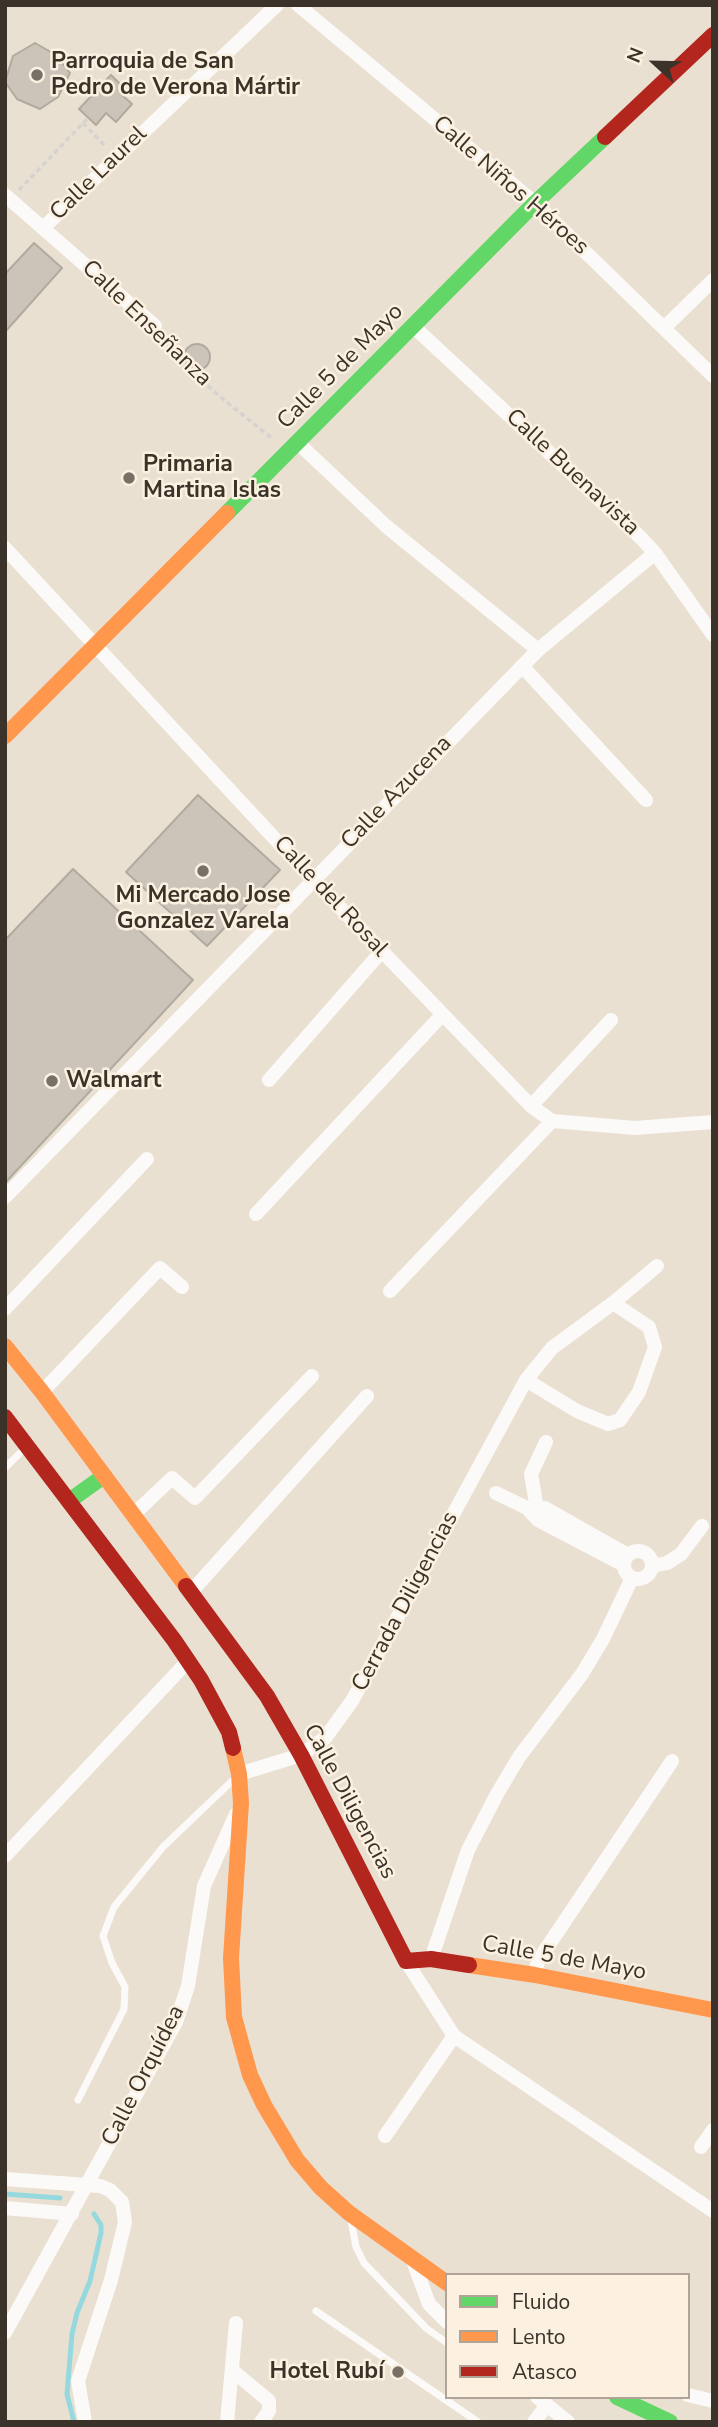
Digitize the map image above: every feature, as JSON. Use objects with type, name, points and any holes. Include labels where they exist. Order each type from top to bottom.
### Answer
[{"type":"street","name":"Calle Laurel","points":[[44,227],[277,5]]},
{"type":"street","name":"Calle Niños Héroes","points":[[298,5],[536,203],[710,369]]},
{"type":"street","name":"Calle 5 de Mayo","points":[[5,736],[536,203],[713,35]]},
{"type":"street","name":"Calle Enseñanza","points":[[7,199],[44,227],[155,326]]},
{"type":"street","points":[[664,328],[713,280]]},
{"type":"street","name":"Calle Buenavista","points":[[414,327],[641,538],[655,553],[713,635]]},
{"type":"street","points":[[293,447],[538,650]]},
{"type":"street","name":"Calle del Rosal","points":[[5,548],[381,952],[531,1106],[552,1121]]},
{"type":"street","name":"Calle Azucena","points":[[5,1197],[538,650],[655,553]]},
{"type":"street","points":[[522,666],[646,800]]},
{"type":"street","points":[[269,1080],[381,952]]},
{"type":"street","points":[[256,1214],[442,1015]]},
{"type":"street","points":[[531,1106],[611,1020]]},
{"type":"street","points":[[390,1291],[552,1121],[635,1128],[713,1122]]},
{"type":"street","points":[[5,1309],[147,1159]]},
{"type":"street","name":"Cerrada Diligencias","points":[[239,1774],[301,1755],[325,1738],[352,1701],[526,1380],[552,1348],[657,1266]]},
{"type":"street","points":[[42,1392],[160,1268],[182,1287]]},
{"type":"street","points":[[526,1380],[597,1420],[608,1424],[620,1420],[639,1392],[655,1347],[649,1327],[613,1303]]},
{"type":"street","name":"Calle Diligencias","points":[[5,1346],[267,1696],[301,1755],[407,1961],[454,2036],[713,2211]]},
{"type":"street","points":[[133,1515],[172,1478],[195,1498],[312,1376]]},
{"type":"street","points":[[191,1592],[367,1396]]},
{"type":"street","points":[[5,1417],[188,1661],[229,1732],[239,1774],[241,1803],[231,1958],[234,2017],[250,2075],[278,2132],[321,2188],[349,2213],[445,2282]]},
{"type":"street","points":[[534,1512],[531,1474],[546,1442]]},
{"type":"street","points":[[69,1501],[104,1476]]},
{"type":"street","points":[[496,1493],[626,1560]]},
{"type":"street","points":[[652,1566],[667,1563],[681,1553],[702,1526]]},
{"type":"street","points":[[633,1552],[644,1552],[649,1556],[652,1566],[642,1578],[632,1578],[628,1575],[626,1560],[633,1552]]},
{"type":"street","points":[[431,1959],[468,1850],[497,1794],[519,1757],[589,1662],[632,1578]]},
{"type":"street","points":[[5,1856],[188,1661]]},
{"type":"street","points":[[535,1975],[538,1961],[671,1761]]},
{"type":"street","name":"Calle Orquídea","points":[[5,2333],[182,2007],[188,1986],[204,1886],[241,1803]]},
{"type":"street","name":"Calle 5 de Mayo","points":[[407,1961],[431,1959],[535,1975],[713,2010]]},
{"type":"street","points":[[385,2136],[454,2036]]},
{"type":"street","points":[[701,2147],[713,2130]]},
{"type":"street","points":[[5,2179],[110,2190],[122,2202],[125,2222],[111,2280],[78,2381],[85,2422]]},
{"type":"street","points":[[5,2208],[73,2212]]},
{"type":"street","points":[[412,2259],[429,2304],[445,2320]]},
{"type":"street","points":[[227,2422],[236,2323]]},
{"type":"street","points":[[233,2371],[269,2401],[269,2411],[261,2422]]},
{"type":"street","points":[[690,2395],[713,2401]]},
{"type":"street","points":[[621,2399],[670,2422]]},
{"type":"street","points":[[534,2422],[542,2401],[568,2422]]},
{"type":"lane","points":[[5,1468],[27,1446]]},
{"type":"lane","points":[[78,2100],[124,2009],[125,1987],[112,1963],[103,1936],[114,1907],[163,1847],[239,1774]]},
{"type":"lane","points":[[349,2213],[356,2247],[364,2263],[426,2329],[445,2342]]},
{"type":"lane","points":[[316,2311],[478,2422]]},
{"type":"path","points":[[7,199],[88,118]]},
{"type":"path","points":[[83,123],[110,151]]},
{"type":"path","name":"Calle Enseñanza","points":[[155,326],[180,361],[224,400],[293,447]]},
{"type":"building","name":"Parroquia de San Pedro de Verona Mártir","points":[[35,43],[56,55],[70,73],[58,97],[40,109],[17,99],[5,82],[13,56]]},
{"type":"building","points":[[111,75],[125,89],[121,94],[132,104],[116,122],[106,113],[96,125],[79,109]]},
{"type":"building","points":[[34,243],[62,268],[5,332],[5,274]]},
{"type":"building","points":[[197,344],[206,348],[210,357],[206,366],[197,370],[188,366],[184,357],[188,348]]},
{"type":"building","name":"Mi Mercado Jose Gonzalez Varela","points":[[198,795],[280,870],[207,946],[126,872]]},
{"type":"building","name":"Walmart","points":[[73,869],[193,980],[5,1183],[5,940]]},
{"type":"waterway","points":[[5,2194],[60,2198]]},
{"type":"waterway","points":[[74,2422],[67,2394],[72,2334],[90,2281],[101,2233],[101,2225],[94,2214]]},
{"type":"traffic: fast","points":[[227,513],[535,203],[605,137]]},
{"type":"traffic: fast","points":[[69,1501],[104,1476]]},
{"type":"traffic: fast","points":[[621,2399],[670,2422]]},
{"type":"traffic: slow","points":[[5,736],[227,513]]},
{"type":"traffic: slow","points":[[5,1346],[186,1586]]},
{"type":"traffic: slow","points":[[233,1748],[239,1774],[241,1803],[231,1958],[234,2017],[250,2075],[264,2105],[297,2160],[321,2188],[349,2213],[445,2282]]},
{"type":"traffic: slow","points":[[469,1965],[535,1975],[713,2010]]},
{"type":"traffic: jam","points":[[605,137],[713,35]]},
{"type":"traffic: jam","points":[[5,1417],[174,1640],[201,1680],[229,1732],[233,1748]]},
{"type":"traffic: jam","points":[[186,1586],[267,1696],[301,1755],[406,1961],[431,1959],[469,1965]]},
{"type":"place","name":"Parroquia de San Pedro de Verona Mártir","points":[[37,75]]},
{"type":"place","name":"Primaria Martina Islas","points":[[129,478]]},
{"type":"place","name":"Mi Mercado Jose Gonzalez Varela","points":[[203,871]]},
{"type":"place","name":"Walmart","points":[[52,1081]]},
{"type":"place","name":"Hotel Rubí","points":[[398,2372]]}]
